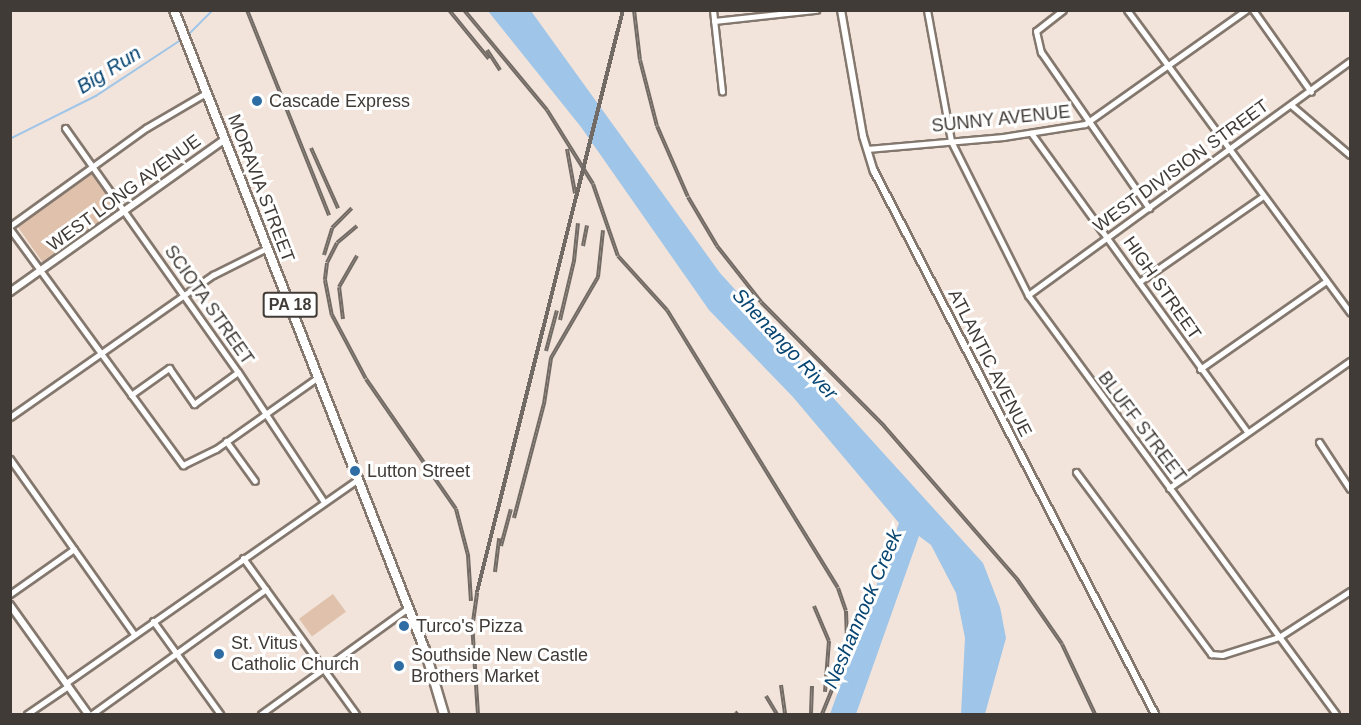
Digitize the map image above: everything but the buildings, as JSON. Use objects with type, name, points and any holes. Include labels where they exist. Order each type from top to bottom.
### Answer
[{"type":"main road","name":"MORAVIA STREET","points":[[175,11],[408,608],[444,714]]},
{"type":"street","points":[[713,10],[722,92]]},
{"type":"street","points":[[714,21],[816,10]]},
{"type":"street","name":"ATLANTIC AVENUE","points":[[841,10],[867,149],[900,222],[1155,714]]},
{"type":"street","name":"BLUFF STREET","points":[[927,10],[951,141],[1028,295],[1336,714]]},
{"type":"street","points":[[1063,10],[1039,27],[1035,34],[1047,64],[1149,208]]},
{"type":"street","points":[[1127,10],[1350,313]]},
{"type":"street","name":"SUNNY AVENUE","points":[[867,149],[1032,133],[1090,122],[1246,10]]},
{"type":"street","points":[[1253,10],[1311,92]]},
{"type":"street","name":"WEST DIVISION STREET","points":[[1028,295],[1228,149],[1311,92],[1350,61]]},
{"type":"street","points":[[206,93],[146,128],[10,228],[183,465],[226,441],[318,377]]},
{"type":"street","points":[[1291,105],[1350,154]]},
{"type":"street","name":"SCIOTA STREET","points":[[65,128],[238,372],[324,502]]},
{"type":"street","name":"HIGH STREET","points":[[1032,133],[1200,369],[1247,431]]},
{"type":"street","name":"WEST LONG AVENUE","points":[[10,292],[225,139]]},
{"type":"street","points":[[1139,282],[1263,196]]},
{"type":"street","points":[[10,417],[225,268],[267,248]]},
{"type":"street","points":[[1200,369],[1326,281]]},
{"type":"street","points":[[1169,488],[1247,431],[1350,361]]},
{"type":"street","points":[[131,395],[169,368],[194,404],[238,372]]},
{"type":"street","points":[[226,441],[255,481]]},
{"type":"street","points":[[1319,442],[1350,489]]},
{"type":"street","points":[[10,459],[135,634]]},
{"type":"street","points":[[1076,472],[1200,643],[1211,654],[1222,655],[1279,637],[1350,591]]},
{"type":"street","points":[[27,714],[153,621],[358,479]]},
{"type":"street","points":[[10,594],[74,549]]},
{"type":"street","points":[[243,558],[356,714]]},
{"type":"street","points":[[10,605],[90,714],[266,589]]},
{"type":"street","points":[[261,714],[408,608]]},
{"type":"street","points":[[153,621],[220,714]]},
{"type":"shaded area","points":[[91,171],[118,210],[43,262],[16,224]]},
{"type":"shaded area","points":[[333,594],[346,612],[312,636],[299,619]]},
{"type":"water","points":[[488,11],[531,11],[720,273],[983,563],[1000,607],[1006,638],[985,714],[961,714],[965,638],[956,593],[931,545],[919,536],[856,714],[830,714],[899,523],[793,397],[709,310],[581,127]]},
{"type":"waterway","name":"Big Run","points":[[187,36],[213,10]]},
{"type":"waterway","name":"Big Run","points":[[10,139],[96,96],[181,40]]},
{"type":"railway","points":[[247,10],[329,215]]},
{"type":"railway","points":[[449,10],[489,59]]},
{"type":"railway","points":[[464,10],[547,110],[593,184],[618,256],[667,310],[838,588],[846,611],[847,636],[840,670],[822,714]]},
{"type":"railway","points":[[472,629],[477,592],[623,10]]},
{"type":"railway","points":[[634,10],[640,60],[657,126],[688,197],[717,246],[761,302],[884,426],[1017,579],[1062,644],[1095,714]]},
{"type":"railway","points":[[487,50],[500,70]]},
{"type":"railway","points":[[311,148],[338,208]]},
{"type":"railway","points":[[567,149],[575,193]]},
{"type":"railway","points":[[324,255],[332,228],[352,208]]},
{"type":"railway","points":[[560,320],[574,261],[578,223]]},
{"type":"railway","points":[[583,246],[587,225]]},
{"type":"railway","points":[[357,226],[337,243],[327,263],[325,280],[332,315],[366,379],[456,509],[468,555],[471,601]]},
{"type":"railway","points":[[514,518],[544,404],[551,358],[598,277],[603,230]]},
{"type":"railway","points":[[343,319],[339,287],[357,256]]},
{"type":"railway","points":[[546,351],[557,310]]},
{"type":"railway","points":[[501,546],[511,509]]},
{"type":"railway","points":[[495,572],[499,538]]},
{"type":"railway","points":[[814,606],[829,641],[825,692]]},
{"type":"railway","points":[[472,622],[478,714]]},
{"type":"railway","points":[[781,685],[785,714]]},
{"type":"railway","points":[[811,714],[812,686]]},
{"type":"railway","points":[[766,696],[777,714]]},
{"type":"place","name":"Cascade Express","points":[[257,101]]},
{"type":"place","name":"Lutton Street","points":[[355,471]]},
{"type":"place","name":"Turco's Pizza","points":[[404,626]]},
{"type":"place","name":"St. Vitus Catholic Church","points":[[219,654]]},
{"type":"place","name":"Southside New Castle Brothers Market","points":[[399,666]]},
{"type":"water label","name":"Shenango River","points":[[785,344]]},
{"type":"water label","name":"Neshannock Creek","points":[[863,609]]}]
